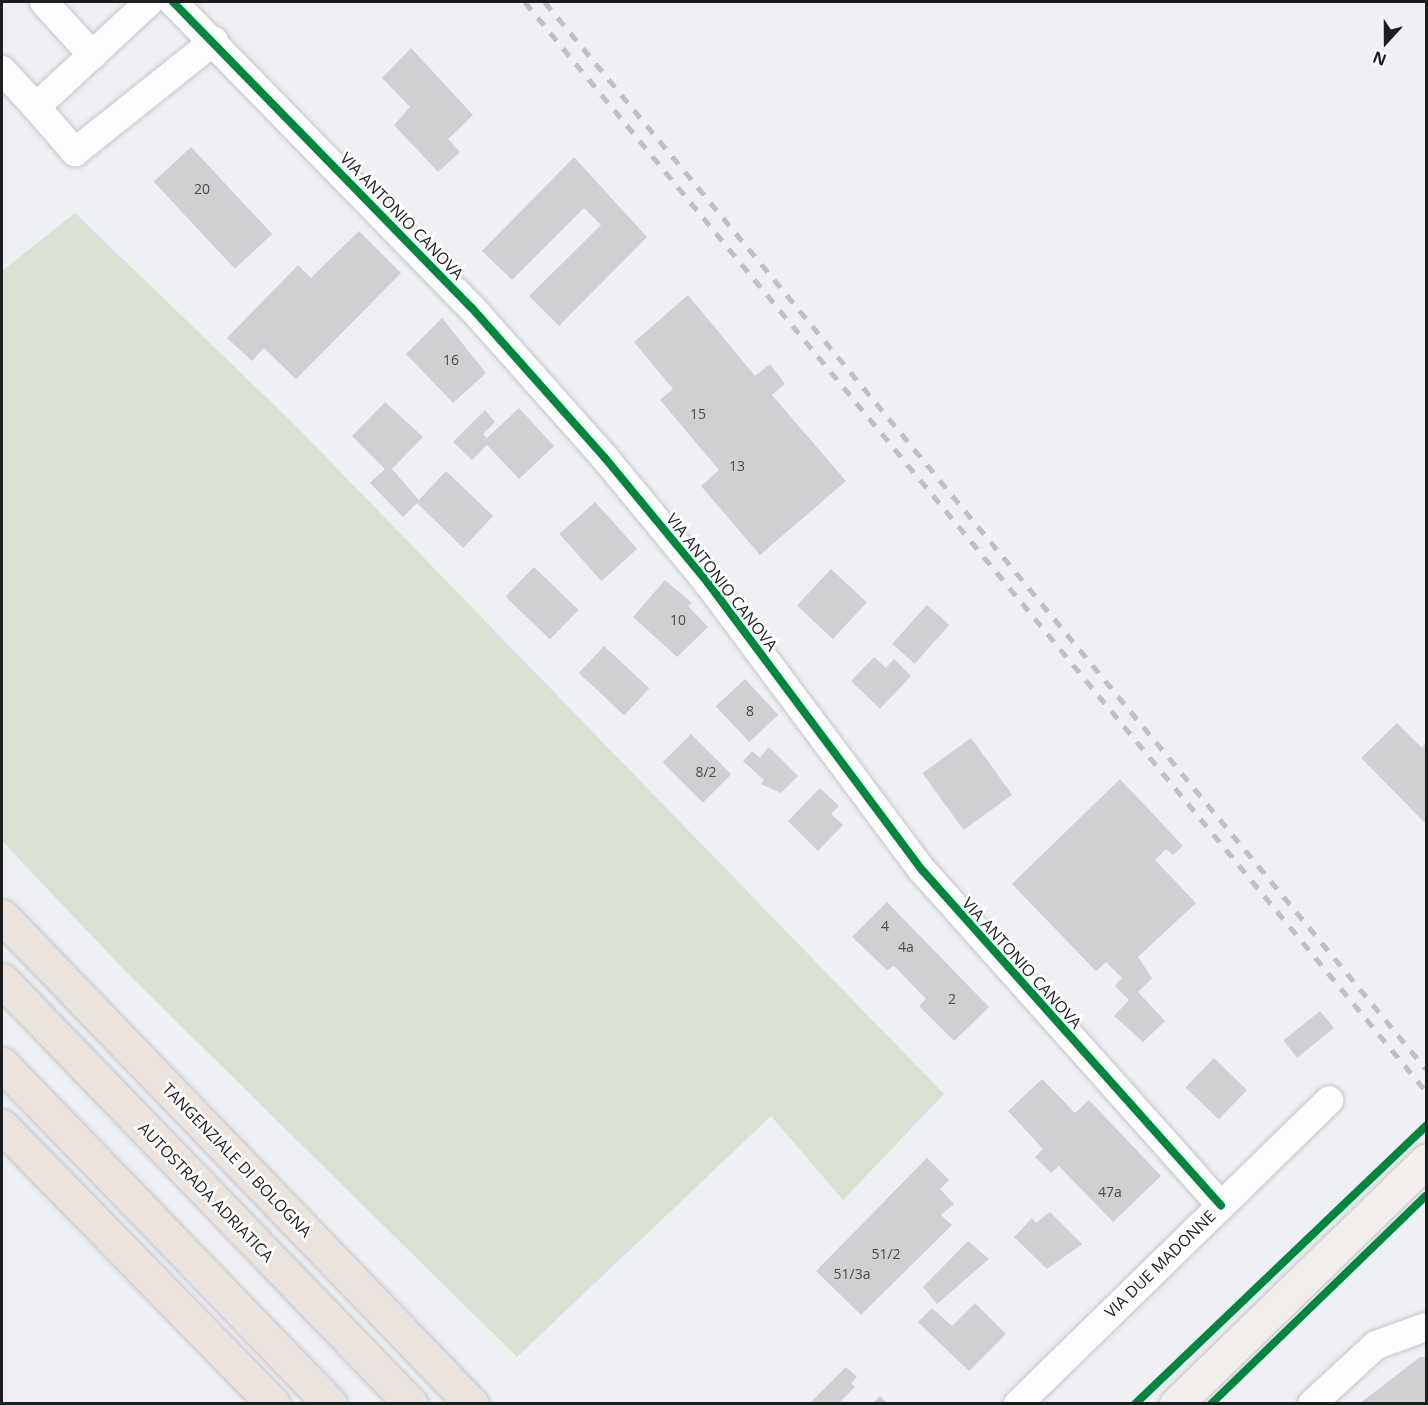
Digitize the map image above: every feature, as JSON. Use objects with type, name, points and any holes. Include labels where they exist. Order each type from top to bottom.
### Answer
[{"type":"highway","name":"TANGENZIALE DI BOLOGNA","points":[[2,916],[472,1404]]},
{"type":"highway","name":"AUTOSTRADA ADRIATICA","points":[[2,980],[411,1404]]},
{"type":"highway","points":[[2,1064],[330,1404]]},
{"type":"highway","points":[[2,1126],[273,1404]]},
{"type":"main road","points":[[1176,1404],[1426,1161]]},
{"type":"street","points":[[45,2],[92,55]]},
{"type":"street","points":[[36,107],[149,2]]},
{"type":"street","name":"VIA ANTONIO CANOVA","points":[[173,2],[214,41],[471,307],[605,458],[708,583],[923,871],[1221,1205]]},
{"type":"street","points":[[2,70],[75,152],[214,41]]},
{"type":"street","name":"VIA DUE MADONNE","points":[[1018,1404],[1329,1100]]},
{"type":"street","points":[[1312,1404],[1377,1345],[1425,1319]]},
{"type":"shaded area","points":[[75,213],[295,425],[944,1094],[843,1200],[771,1116],[517,1357],[127,973],[2,841],[2,271]]},
{"type":"building","points":[[411,48],[473,115],[448,139],[460,152],[438,172],[394,125],[410,107],[382,78]]},
{"type":"building","points":[[191,147],[272,234],[235,269],[154,182]]},
{"type":"building","points":[[574,157],[647,237],[559,326],[529,296],[601,225],[584,208],[512,280],[482,251]]},
{"type":"building","points":[[359,231],[401,273],[296,379],[264,348],[252,361],[227,338],[298,265],[311,278]]},
{"type":"building","points":[[688,295],[755,376],[770,364],[785,384],[772,395],[846,481],[760,555],[701,486],[719,470],[660,400],[673,389],[634,342]]},
{"type":"building","points":[[442,318],[486,373],[453,403],[406,354]]},
{"type":"building","points":[[385,402],[423,437],[392,469],[419,500],[446,471],[493,516],[463,548],[417,503],[403,517],[370,483],[385,469],[352,436]]},
{"type":"building","points":[[519,408],[554,446],[519,479],[487,445],[472,460],[453,442],[485,410],[495,422],[483,434],[487,438]]},
{"type":"building","points":[[595,502],[637,549],[601,581],[559,534]]},
{"type":"building","points":[[534,567],[579,610],[550,640],[506,596]]},
{"type":"building","points":[[831,569],[867,602],[833,639],[797,606]]},
{"type":"building","points":[[665,580],[692,603],[688,606],[708,627],[677,657],[633,617]]},
{"type":"building","points":[[927,605],[949,625],[914,664],[892,644]]},
{"type":"building","points":[[604,646],[649,688],[624,715],[579,673]]},
{"type":"building","points":[[874,657],[886,668],[894,659],[911,676],[880,709],[851,681]]},
{"type":"building","points":[[745,679],[778,715],[749,742],[716,706]]},
{"type":"building","points":[[1397,723],[1422,748],[1426,743],[1426,824],[1361,758]]},
{"type":"building","points":[[691,734],[731,774],[703,803],[663,762]]},
{"type":"building","points":[[971,738],[1012,795],[964,830],[922,773]]},
{"type":"building","points":[[769,747],[798,776],[781,793],[761,784],[764,780],[743,761],[752,751],[760,758]]},
{"type":"building","points":[[1120,779],[1183,846],[1173,855],[1166,849],[1155,860],[1196,903],[1138,957],[1152,978],[1138,992],[1165,1021],[1143,1042],[1114,1016],[1129,1000],[1115,986],[1122,978],[1106,962],[1096,971],[1012,884]]},
{"type":"building","points":[[820,788],[839,806],[831,814],[843,825],[818,851],[788,821]]},
{"type":"building","points":[[887,902],[989,1007],[954,1041],[919,1006],[926,999],[894,966],[887,970],[852,937]]},
{"type":"building","points":[[1320,1011],[1334,1028],[1297,1058],[1283,1041]]},
{"type":"building","points":[[1214,1058],[1247,1090],[1219,1119],[1186,1087]]},
{"type":"building","points":[[1042,1079],[1075,1113],[1089,1100],[1161,1176],[1113,1222],[1059,1166],[1051,1173],[1035,1157],[1043,1149],[1008,1111]]},
{"type":"building","points":[[927,1158],[949,1180],[940,1189],[954,1204],[941,1215],[952,1225],[861,1315],[816,1271]]},
{"type":"building","points":[[1050,1212],[1082,1244],[1047,1269],[1014,1237],[1032,1218],[1036,1223]]},
{"type":"building","points":[[968,1241],[989,1259],[937,1304],[923,1287]]},
{"type":"building","points":[[975,1303],[1006,1334],[969,1371],[918,1322],[932,1308],[952,1326]]},
{"type":"building","points":[[1420,1357],[1426,1357],[1426,1404],[1359,1404]]},
{"type":"building","points":[[846,1367],[857,1377],[851,1383],[855,1387],[838,1404],[809,1404]]},
{"type":"building","points":[[880,1396],[888,1404],[872,1404]]},
{"type":"railway","points":[[525,2],[1426,1091]]},
{"type":"railway","points":[[545,2],[1426,1069]]},
{"type":"cycle path","points":[[173,2],[471,307],[605,458],[708,583],[923,871],[1221,1205]]},
{"type":"cycle path","points":[[1135,1404],[1426,1126]]},
{"type":"cycle path","points":[[1211,1404],[1426,1196]]}]
